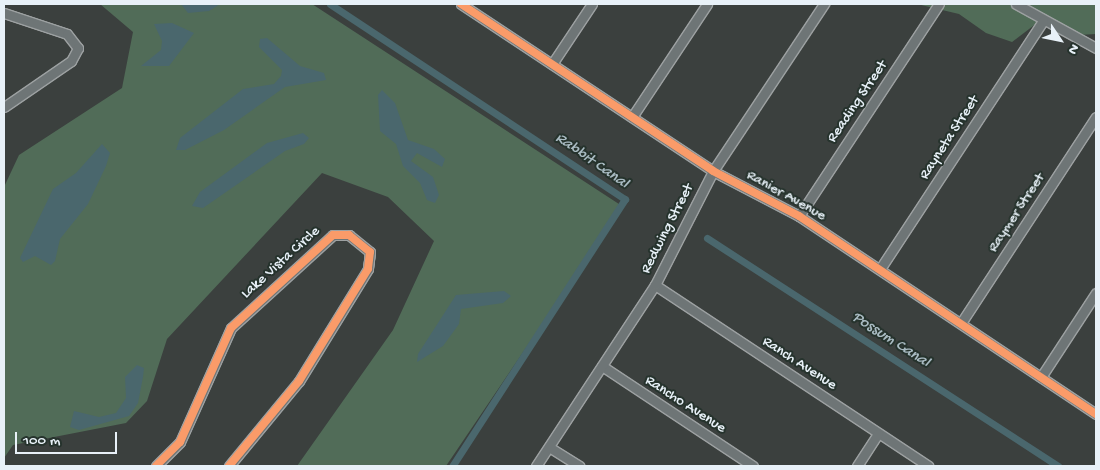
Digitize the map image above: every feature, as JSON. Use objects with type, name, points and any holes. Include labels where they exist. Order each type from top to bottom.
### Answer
[{"type":"street","points":[[552,64],[592,4]]},
{"type":"street","points":[[632,117],[708,4]]},
{"type":"street","name":"Redwing Street","points":[[536,466],[655,285],[713,171],[824,4]]},
{"type":"street","name":"Reading Street","points":[[799,216],[939,4]]},
{"type":"street","points":[[1016,4],[1043,21],[1096,48]]},
{"type":"street","name":"Ranier Avenue","points":[[465,5],[713,171],[799,216],[1096,414]]},
{"type":"street","points":[[4,13],[68,34],[78,48],[71,61],[4,107]]},
{"type":"street","name":"Rayneta Street","points":[[880,270],[1043,21]]},
{"type":"street","name":"Raymer Street","points":[[961,323],[1096,117]]},
{"type":"street","name":"Lake Vista Circle","points":[[156,466],[180,442],[231,328],[333,235],[349,235],[370,252],[368,269],[299,381],[229,466]]},
{"type":"street","name":"Ranch Avenue","points":[[655,285],[928,466]]},
{"type":"street","points":[[1041,377],[1096,293]]},
{"type":"street","name":"Rancho Avenue","points":[[602,366],[753,466]]},
{"type":"street","points":[[857,466],[878,434]]},
{"type":"street","points":[[549,447],[578,466]]},
{"type":"green space","points":[[100,4],[312,4],[622,206],[446,466],[297,466],[393,330],[434,241],[388,197],[322,173],[167,339],[147,401],[126,423],[13,445],[4,458],[4,187],[19,155],[122,88],[133,32]]},
{"type":"green space","points":[[917,4],[1096,4],[1096,34],[1078,35],[1055,24],[1037,23],[1012,42],[986,33],[959,14]]},
{"type":"water","points":[[181,4],[220,4],[209,11],[188,13]]},
{"type":"water","points":[[172,23],[194,33],[169,66],[141,66],[161,50],[162,41],[154,24]]},
{"type":"water","points":[[267,38],[300,66],[324,73],[326,80],[285,87],[224,130],[185,150],[176,150],[180,138],[243,89],[274,84],[281,76],[282,70],[259,47],[260,39]]},
{"type":"water","points":[[382,90],[395,103],[408,140],[434,149],[445,159],[442,167],[417,153],[411,161],[433,177],[439,195],[435,203],[427,200],[420,183],[403,166],[396,144],[380,131],[378,95]]},
{"type":"water","points":[[303,133],[309,138],[304,144],[285,151],[203,208],[192,206],[200,192],[267,143]]},
{"type":"water","points":[[102,144],[110,153],[106,166],[88,204],[60,239],[55,261],[51,265],[35,256],[23,262],[20,258],[53,189],[76,173]]},
{"type":"water","points":[[504,291],[511,296],[503,303],[461,309],[459,324],[443,346],[417,362],[418,354],[456,295]]},
{"type":"water","points":[[137,365],[144,368],[143,377],[138,403],[129,416],[79,430],[70,427],[74,411],[99,417],[116,413],[126,398],[125,377]]},
{"type":"waterway","name":"Rabbit Canal","points":[[330,4],[625,199],[452,466]]},
{"type":"waterway","name":"Possum Canal","points":[[707,238],[1058,466]]},
{"type":"cycle path","points":[[461,4],[713,171],[799,216],[1096,414]]},
{"type":"cycle path","points":[[156,466],[180,442],[231,328],[333,235],[349,235],[370,252],[368,269],[299,381],[229,466]]}]
